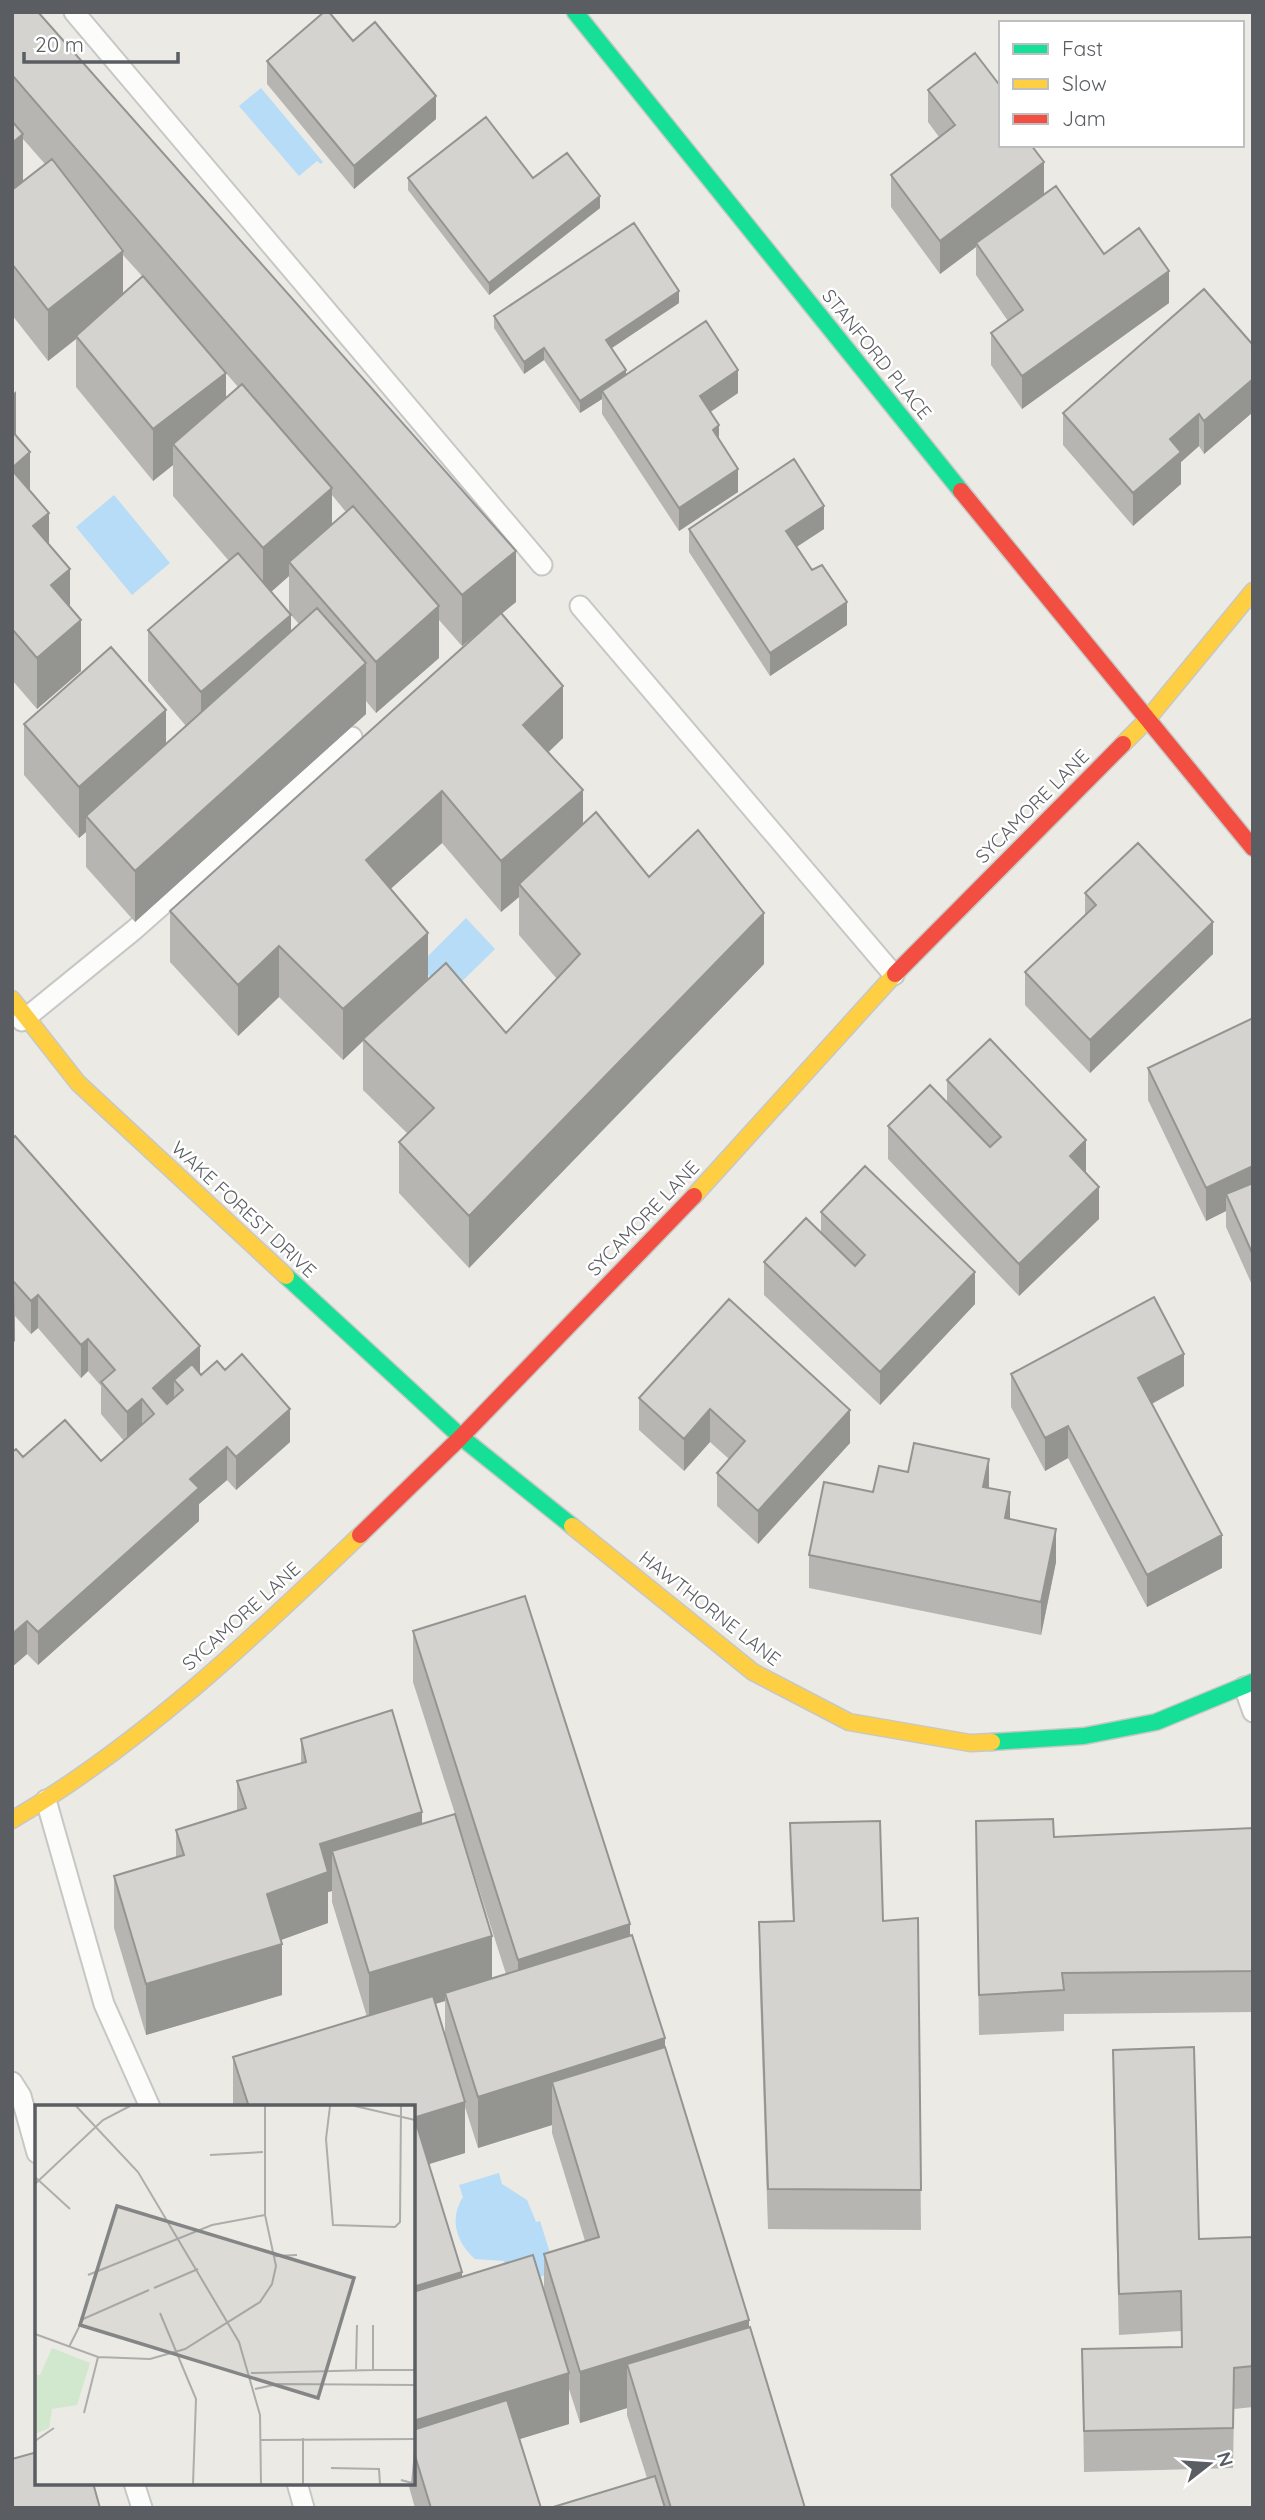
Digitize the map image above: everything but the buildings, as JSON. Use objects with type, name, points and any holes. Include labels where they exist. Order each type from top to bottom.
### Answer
[{"type":"street","name":"STANFORD PLACE","points":[[575,12],[1146,722],[1253,848]]},
{"type":"street","name":"SYCAMORE LANE","points":[[12,1820],[46,1800],[174,1704],[306,1587],[461,1437],[725,1165],[894,975],[1146,722],[1253,591]]},
{"type":"street","name":"WAKE FOREST DRIVE","points":[[12,999],[19,1023],[78,1083],[461,1437]]},
{"type":"street","name":"HAWTHORNE LANE","points":[[461,1437],[753,1672],[849,1722],[970,1743],[1083,1736],[1156,1722],[1248,1685]]},
{"type":"lane","points":[[74,12],[542,565]]},
{"type":"lane","points":[[580,606],[894,975]]},
{"type":"lane","points":[[19,1023],[134,930],[352,737]]},
{"type":"lane","points":[[1248,1685],[1253,1712]]},
{"type":"lane","points":[[46,1800],[104,2004],[149,2105]]},
{"type":"lane","points":[[12,2082],[20,2096],[35,2146]]},
{"type":"lane","points":[[135,2485],[142,2508]]},
{"type":"lane","points":[[298,2485],[304,2508]]},
{"type":"water","points":[[261,88],[323,162],[321,164],[317,161],[299,176],[239,106]]},
{"type":"water","points":[[114,495],[170,563],[132,595],[76,527]]},
{"type":"water","points":[[466,918],[495,949],[448,995],[419,965]]},
{"type":"water","points":[[499,2173],[502,2184],[527,2200],[536,2222],[540,2221],[556,2272],[512,2285],[504,2261],[475,2259],[463,2245],[456,2222],[456,2214],[463,2197],[459,2185]]},
{"type":"traffic: fast","points":[[575,12],[961,491]]},
{"type":"traffic: fast","points":[[286,1276],[461,1437],[572,1526]]},
{"type":"traffic: fast","points":[[992,1742],[1084,1736],[1156,1722],[1253,1682]]},
{"type":"traffic: slow","points":[[1123,744],[1146,721],[1253,591]]},
{"type":"traffic: slow","points":[[694,1196],[895,974]]},
{"type":"traffic: slow","points":[[12,999],[78,1083],[286,1276]]},
{"type":"traffic: slow","points":[[572,1526],[753,1672],[849,1722],[970,1743],[992,1742]]},
{"type":"traffic: slow","points":[[12,1820],[105,1758],[194,1688],[360,1535]]},
{"type":"traffic: jam","points":[[961,491],[1253,848]]},
{"type":"traffic: jam","points":[[895,974],[1123,744]]},
{"type":"traffic: jam","points":[[360,1535],[461,1437],[694,1196]]}]
